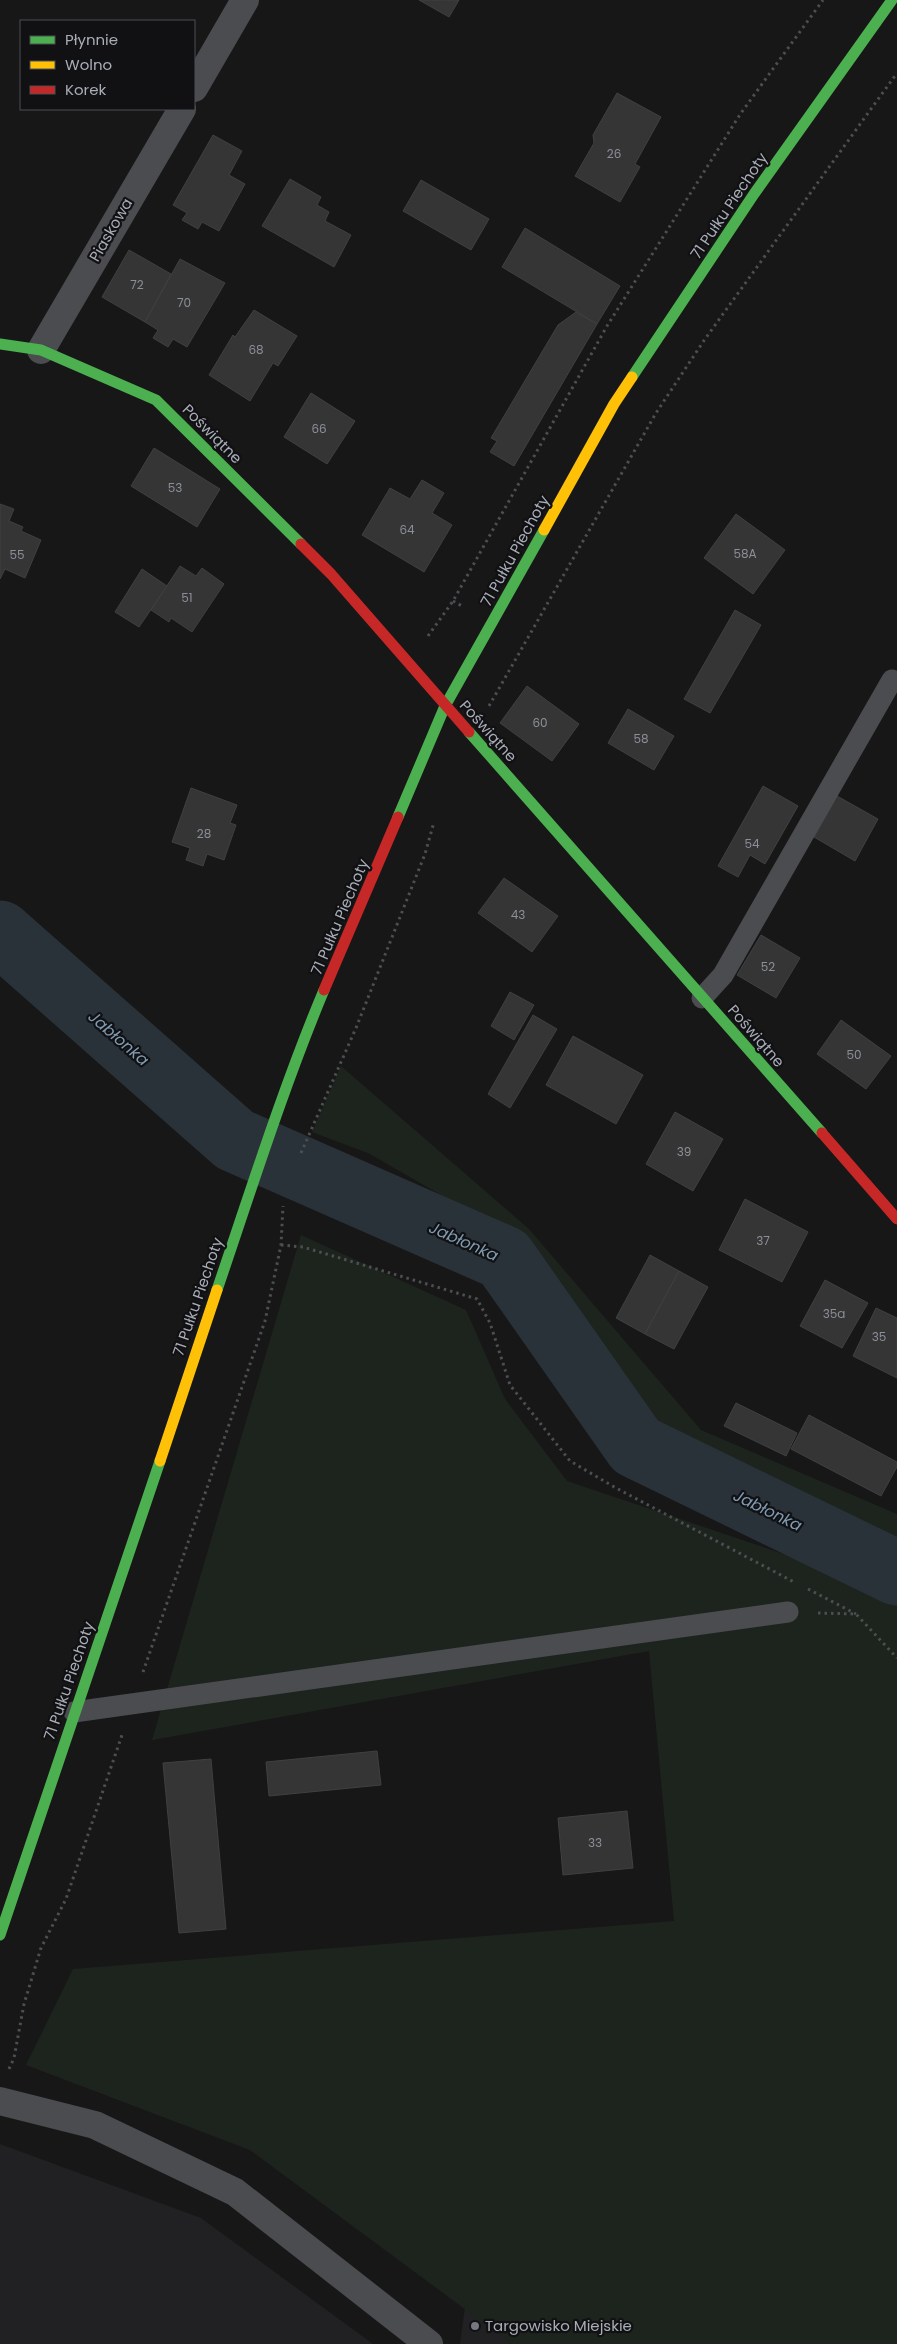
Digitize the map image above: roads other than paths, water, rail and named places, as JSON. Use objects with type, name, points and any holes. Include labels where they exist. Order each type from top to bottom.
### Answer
[{"type":"street","points":[[195,86],[245,0]]},
{"type":"street","name":"71 Pułku Piechoty","points":[[0,1935],[249,1191],[306,1033],[445,706],[614,404],[754,194],[892,0]]},
{"type":"street","name":"Piaskowa","points":[[41,350],[181,110]]},
{"type":"street","name":"Poświątne","points":[[0,344],[41,350],[156,400],[332,574],[445,706],[897,1219]]},
{"type":"street","points":[[0,2101],[95,2125],[235,2192],[429,2344]]},
{"type":"lane","points":[[702,998],[723,975],[892,680]]},
{"type":"lane","points":[[74,1712],[788,1612]]},
{"type":"waterway","name":"Jabłonka","points":[[0,933],[235,1140],[504,1258],[636,1446],[897,1573]]},
{"type":"place","name":"Targowisko Miejskie","points":[[475,2326]]}]
